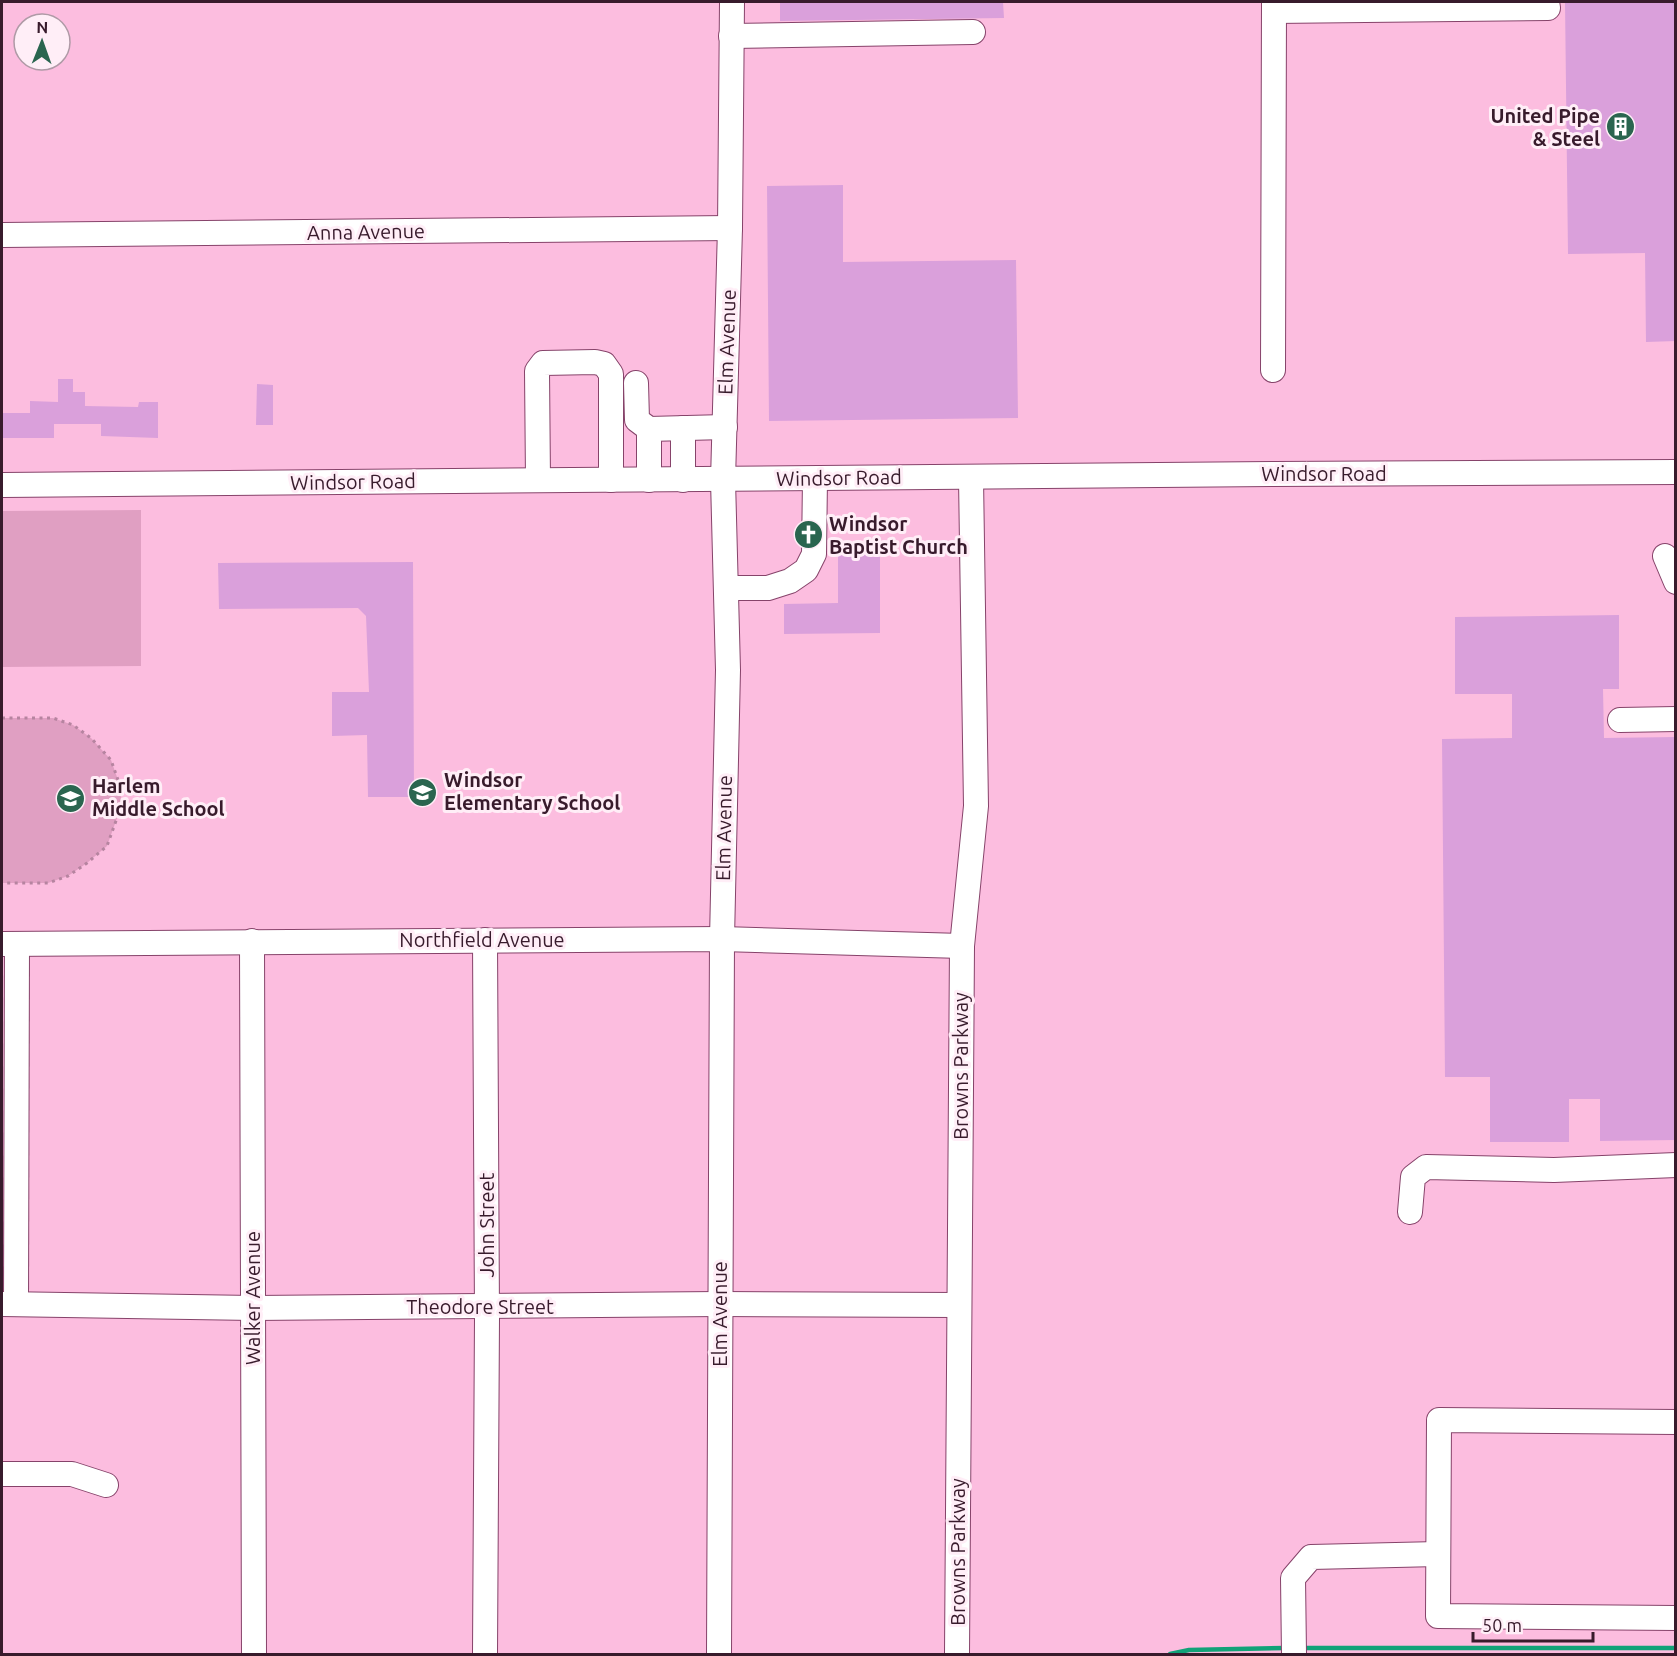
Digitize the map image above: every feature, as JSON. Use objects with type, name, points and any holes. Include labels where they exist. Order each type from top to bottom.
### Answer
[{"type":"street","name":"Elm Avenue","points":[[719,1654],[722,939],[728,670],[723,480],[730,228],[732,2]]},
{"type":"street","points":[[1273,370],[1274,6],[1513,5],[1548,8],[1547,2]]},
{"type":"street","points":[[731,36],[973,32]]},
{"type":"street","name":"Anna Avenue","points":[[2,235],[730,228]]},
{"type":"street","points":[[538,480],[536,378],[539,367],[543,363],[595,362],[604,364],[611,374],[611,480]]},
{"type":"street","points":[[636,383],[637,420],[649,429],[725,427]]},
{"type":"street","points":[[682,480],[683,428]]},
{"type":"street","points":[[649,429],[649,480]]},
{"type":"street","name":"Windsor Road","points":[[2,485],[1676,472]]},
{"type":"street","name":"Browns Parkway","points":[[957,1654],[962,946],[975,806],[971,478]]},
{"type":"street","points":[[726,588],[768,588],[790,581],[806,570],[814,554],[815,479]]},
{"type":"street","points":[[1665,556],[1676,582]]},
{"type":"street","points":[[1620,720],[1676,719]]},
{"type":"street","name":"Northfield Avenue","points":[[9,944],[722,939],[962,946]]},
{"type":"street","name":"John Street","points":[[485,940],[486,1654]]},
{"type":"street","name":"Walker Avenue","points":[[252,941],[254,1654]]},
{"type":"street","points":[[9,944],[9,1304]]},
{"type":"street","points":[[1410,1212],[1413,1177],[1426,1167],[1554,1170],[1676,1165]]},
{"type":"street","name":"Theodore Street","points":[[9,1304],[253,1308],[487,1308],[720,1304],[959,1305]]},
{"type":"street","points":[[1676,1422],[1439,1420],[1438,1554],[1438,1617],[1676,1618]]},
{"type":"street","points":[[2,1474],[72,1474],[106,1485]]},
{"type":"street","points":[[1294,1646],[1293,1578],[1311,1557],[1438,1554]]},
{"type":"path","points":[[2,718],[53,718],[74,725],[91,738],[111,760],[118,780],[122,804],[107,846],[68,876],[48,883],[2,883]]},
{"type":"shaded area","points":[[141,510],[141,666],[2,667],[2,511]]},
{"type":"shaded area","points":[[2,718],[53,718],[73,725],[91,738],[111,760],[118,780],[122,804],[107,846],[68,876],[48,883],[2,883]]},
{"type":"building","points":[[780,2],[1003,2],[1004,18],[780,21]]},
{"type":"building","name":"United Pipe & Steel","points":[[1565,2],[1676,2],[1676,341],[1646,342],[1645,253],[1568,254]]},
{"type":"building","points":[[843,185],[843,262],[1016,260],[1018,418],[769,421],[767,186]]},
{"type":"building","points":[[58,379],[73,379],[73,392],[85,392],[85,406],[138,407],[139,402],[158,402],[158,438],[101,436],[101,424],[54,424],[54,438],[2,438],[2,413],[30,413],[30,401],[58,402]]},
{"type":"building","points":[[257,384],[273,385],[273,425],[256,425]]},
{"type":"building","points":[[838,544],[880,544],[880,633],[784,634],[784,604],[838,603]]},
{"type":"building","name":"Windsor Elementary School","points":[[413,562],[414,797],[368,797],[367,735],[332,736],[332,692],[369,692],[366,616],[358,608],[219,609],[218,563]]},
{"type":"building","points":[[1619,615],[1619,689],[1603,689],[1604,738],[1676,737],[1676,1140],[1600,1141],[1600,1099],[1569,1099],[1569,1142],[1490,1142],[1490,1077],[1445,1077],[1442,739],[1512,738],[1512,694],[1455,694],[1455,617]]},
{"type":"waterway","points":[[1170,1654],[1189,1650],[1286,1648]]},
{"type":"waterway","points":[[1300,1648],[1676,1648]]},
{"type":"place","name":"United Pipe & Steel","points":[[1621,127]]},
{"type":"place","name":"Windsor Baptist Church","points":[[808,535]]},
{"type":"place","name":"Windsor Elementary School","points":[[423,792]]},
{"type":"place","name":"Harlem Middle School","points":[[71,798]]}]
